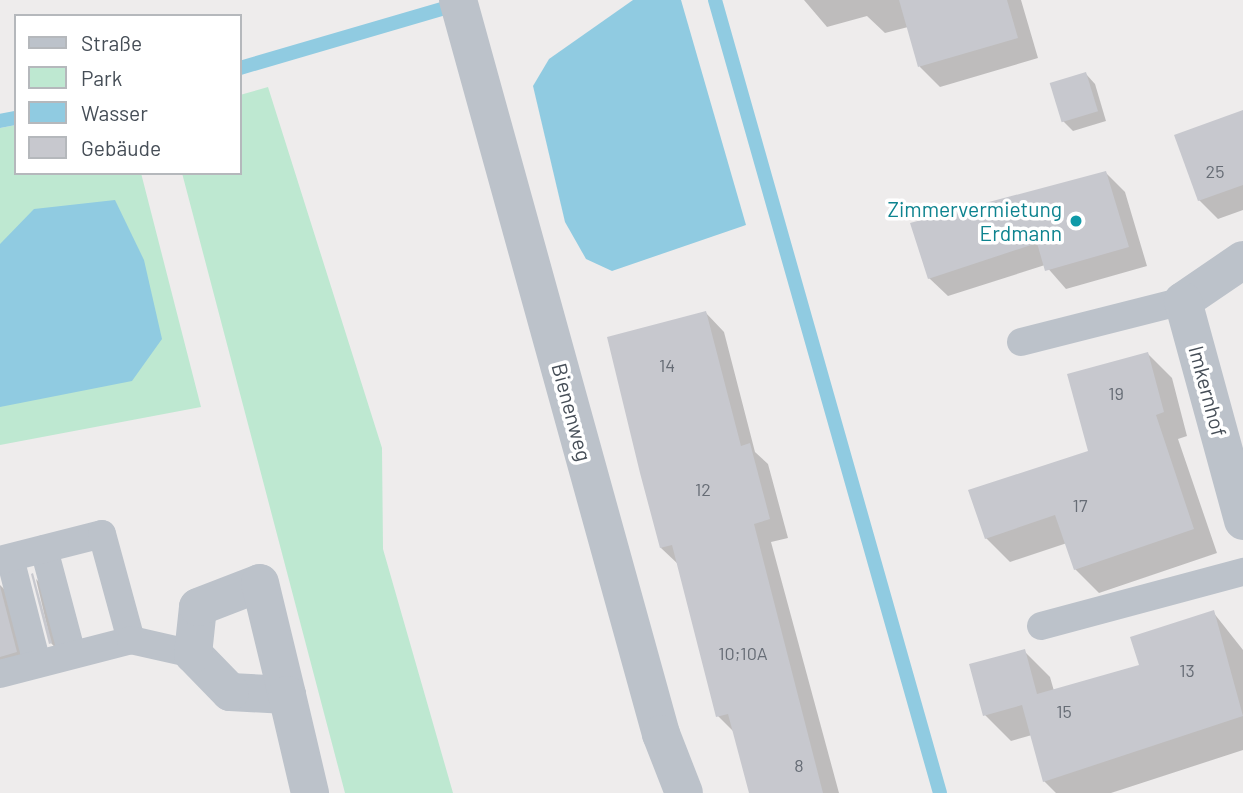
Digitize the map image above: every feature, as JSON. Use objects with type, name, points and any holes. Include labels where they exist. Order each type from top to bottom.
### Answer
[{"type":"street","name":"Bienenweg","points":[[462,15],[662,734],[684,793]]},
{"type":"street","points":[[1184,301],[1243,260]]},
{"type":"street","name":"Imkernhof","points":[[1184,301],[1243,521]]},
{"type":"street","points":[[287,695],[230,692],[193,654],[198,607],[260,583],[287,695],[310,793]]},
{"type":"lane","points":[[1021,342],[1184,301]]},
{"type":"lane","points":[[37,663],[5,559],[102,534],[131,640]]},
{"type":"lane","points":[[44,549],[72,654]]},
{"type":"lane","points":[[1041,626],[1243,572]]},
{"type":"lane","points":[[0,674],[131,640],[193,654]]},
{"type":"green space","points":[[268,87],[382,448],[383,549],[453,793],[345,793],[183,175],[242,175],[242,94]]},
{"type":"green space","points":[[14,125],[14,175],[142,175],[201,407],[0,445],[0,128]]},
{"type":"water","points":[[633,0],[681,0],[746,225],[612,271],[586,259],[565,222],[533,86],[549,59]]},
{"type":"water","points":[[115,200],[144,260],[162,339],[132,381],[0,407],[0,244],[34,209]]},
{"type":"building","points":[[899,0],[1007,0],[1018,38],[918,67]]},
{"type":"building","points":[[1086,72],[1098,111],[1062,122],[1050,83]]},
{"type":"building","points":[[1243,110],[1243,185],[1198,201],[1174,135]]},
{"type":"building","points":[[1106,171],[1129,247],[1045,271],[1037,243],[928,279],[910,223]]},
{"type":"building","points":[[706,311],[741,446],[750,443],[770,519],[754,524],[823,793],[749,793],[728,714],[716,717],[672,545],[660,548],[640,473],[607,337]]},
{"type":"building","points":[[1148,352],[1164,412],[1156,415],[1194,529],[1074,570],[1055,515],[985,539],[968,490],[1088,451],[1067,374]]},
{"type":"building","points":[[33,573],[52,643],[49,644],[31,574]]},
{"type":"building","points":[[0,586],[17,652],[0,657]]},
{"type":"building","points":[[1214,610],[1243,716],[1043,782],[1022,705],[983,716],[969,664],[1025,649],[1037,694],[1139,665],[1130,637]]},
{"type":"waterway","points":[[715,0],[940,793]]},
{"type":"waterway","points":[[242,67],[456,5]]},
{"type":"waterway","points":[[0,121],[14,118]]},
{"type":"place","name":"Zimmervermietung Erdmann","points":[[1076,221]]}]
